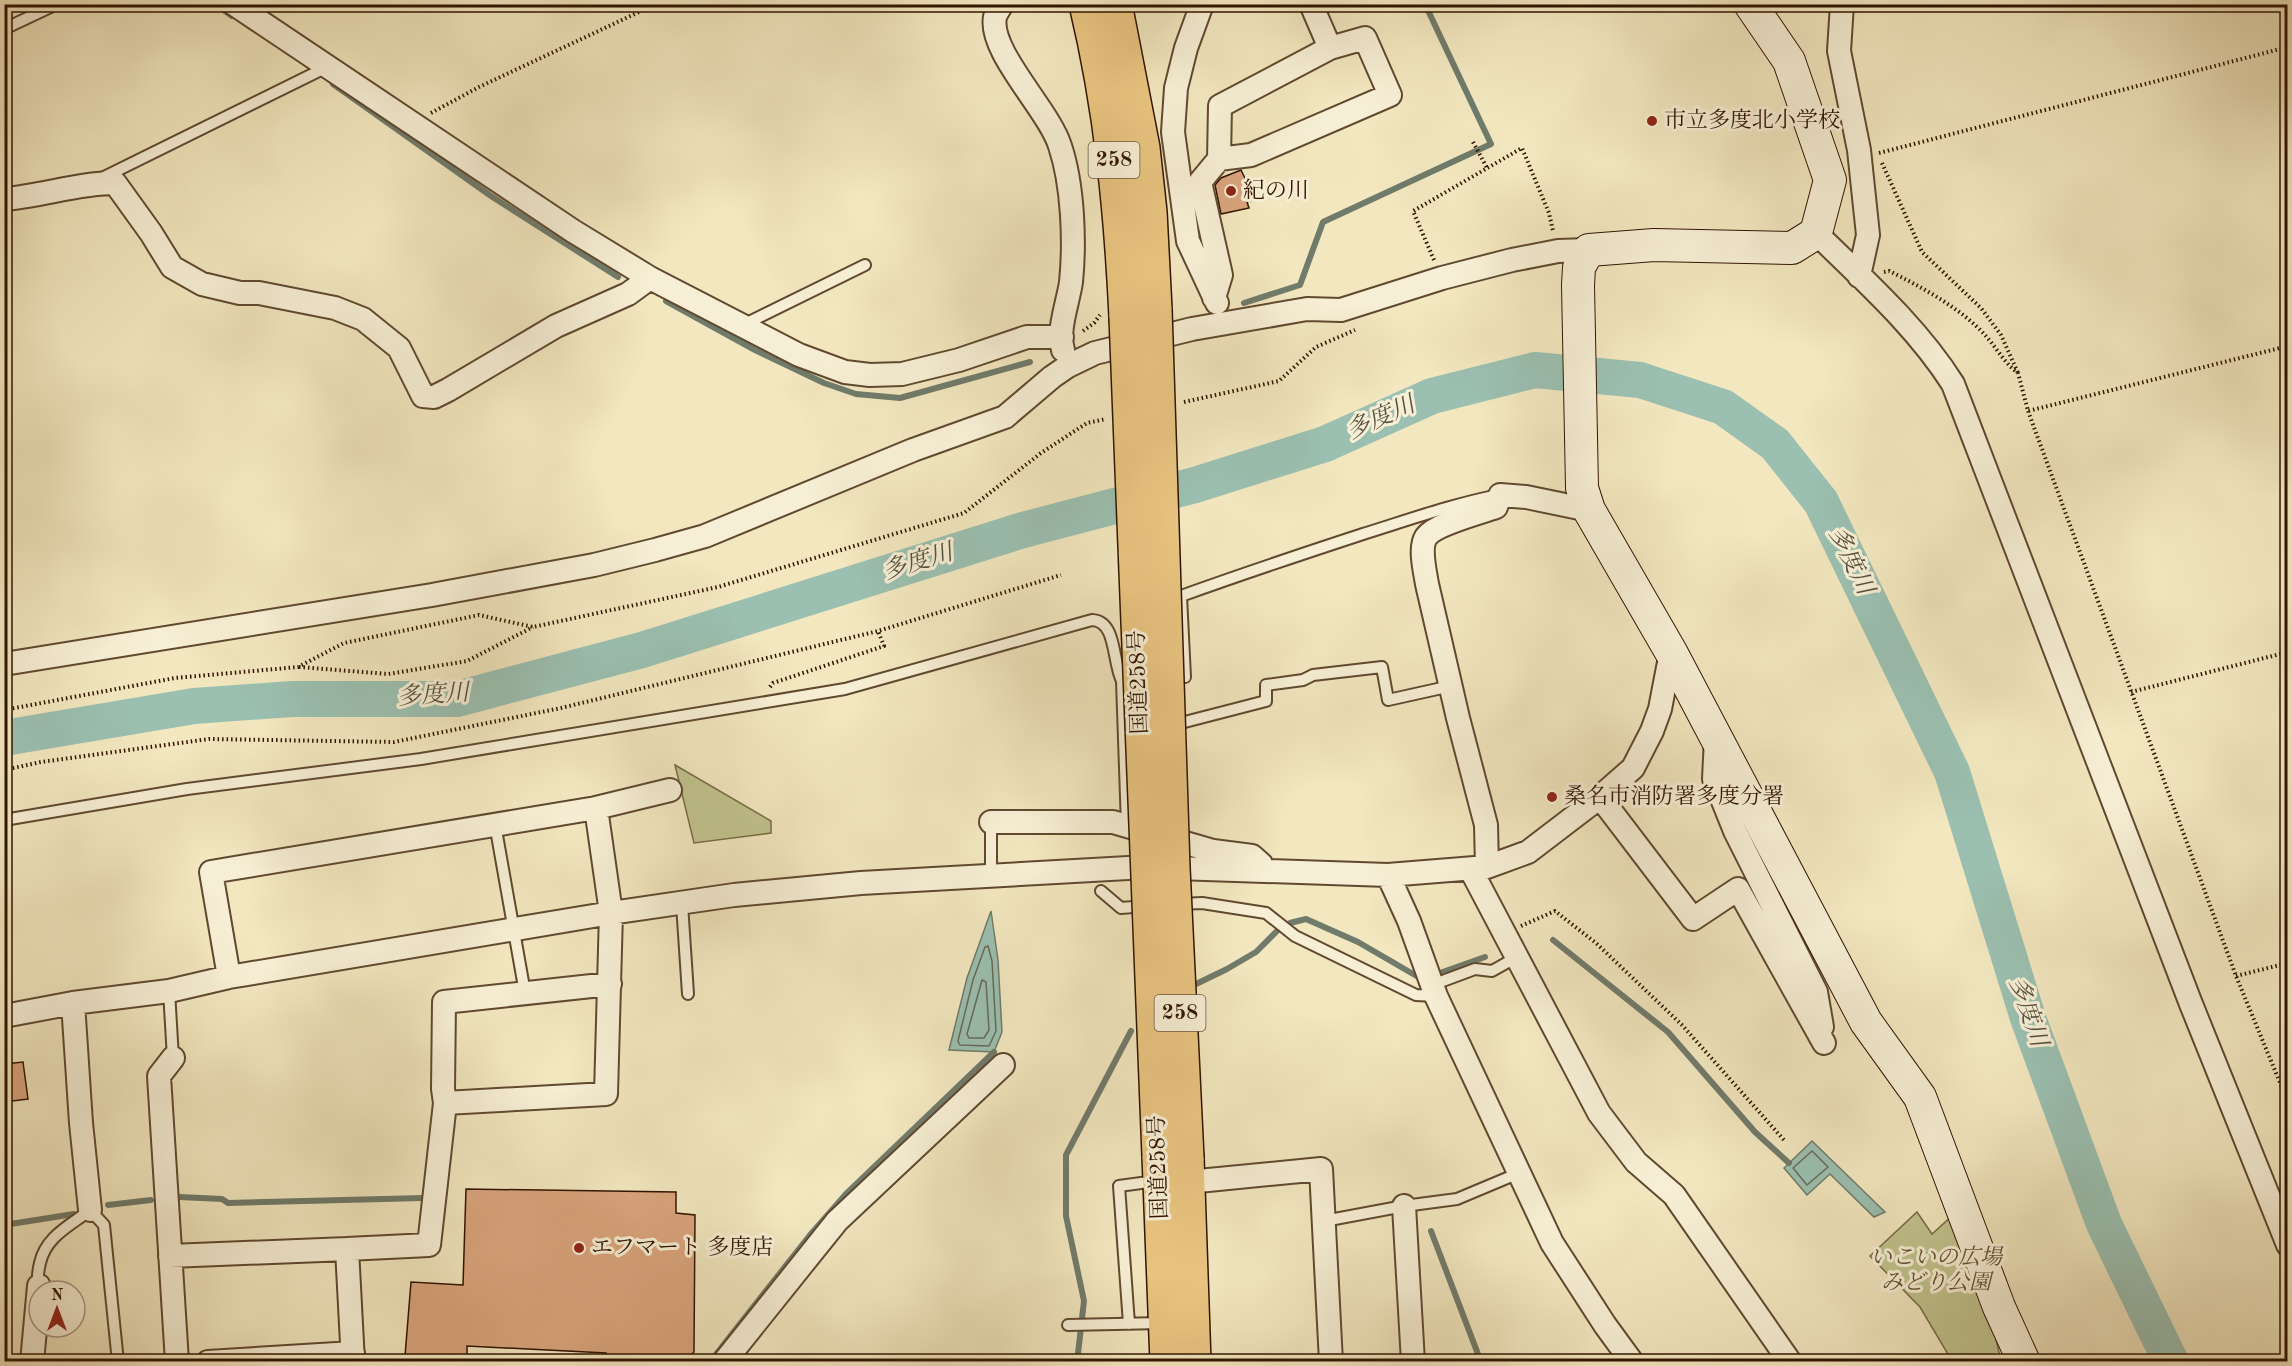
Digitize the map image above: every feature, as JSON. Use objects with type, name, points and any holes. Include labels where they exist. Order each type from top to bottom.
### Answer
[{"type":"highway","name":"国道258号","points":[[1093,5],[1113,141],[1128,312],[1160,868],[1173,1169],[1194,1362]]},
{"type":"highway","name":"国道258号","points":[[1167,1362],[1166,1323],[1173,1169]]},
{"type":"street","points":[[234,4],[544,213],[650,278],[800,355],[846,372],[870,375],[902,374],[922,371],[1027,337],[1072,334]]},
{"type":"street","points":[[1002,4],[995,16],[998,41],[1013,68],[1040,106],[1060,145],[1070,198],[1072,209],[1072,334],[1061,344],[1068,366]]},
{"type":"street","points":[[1202,4],[1186,48],[1176,88],[1173,132],[1188,242],[1225,324]]},
{"type":"street","points":[[1311,4],[1330,48]]},
{"type":"street","points":[[4,664],[432,595],[594,566],[675,545],[705,536],[913,450],[1005,417],[1068,366],[1095,353],[1192,329],[1307,309],[1341,310],[1442,278],[1558,251],[1654,245],[1792,248],[1816,233],[1830,180],[1789,61],[1750,4]]},
{"type":"street","points":[[1842,4],[1839,51],[1860,150],[1868,235],[1859,276]]},
{"type":"street","points":[[1214,298],[1221,275],[1200,182],[1219,159],[1220,106],[1330,48],[1365,38],[1390,95],[1251,155],[1219,159]]},
{"type":"street","points":[[4,199],[30,197],[91,183],[115,183],[172,267],[202,284],[240,293],[259,293],[335,308],[363,319],[399,348],[423,396],[434,397],[448,390],[556,326],[628,294],[650,278]]},
{"type":"street","points":[[1816,233],[1938,361],[1953,384],[2187,994],[2288,1245]]},
{"type":"street","points":[[1589,249],[1579,267],[1578,285],[1585,499],[1671,652],[1866,1022],[1920,1097],[2003,1317],[2024,1362]]},
{"type":"street","points":[[1585,499],[1500,495],[1496,507],[1436,529],[1427,536],[1425,541],[1427,584],[1486,825],[1479,869],[1504,933],[1599,1113],[1636,1162],[1674,1195],[1790,1362]]},
{"type":"street","points":[[4,1016],[74,1003],[169,991],[229,977],[611,913],[734,895],[851,884],[1160,868],[1388,875],[1479,869],[1528,852],[1600,797],[1633,768],[1649,739],[1660,709],[1671,652]]},
{"type":"street","points":[[1600,797],[1693,919],[1738,889],[1824,1043],[1816,992],[1735,831],[1714,779],[1716,738]]},
{"type":"street","points":[[229,977],[211,872],[596,808],[670,790]]},
{"type":"street","points":[[445,1103],[606,1094],[611,913],[596,808]]},
{"type":"street","points":[[991,822],[1113,822],[1213,851],[1252,856],[1268,870]]},
{"type":"street","points":[[1388,875],[1409,921],[1434,990],[1552,1243],[1632,1362]]},
{"type":"street","points":[[170,1256],[429,1245],[445,1103],[443,1089],[444,1002],[610,984]]},
{"type":"street","points":[[74,1003],[81,1123],[90,1210]]},
{"type":"street","points":[[173,1058],[159,1076],[177,1362]]},
{"type":"street","points":[[724,1362],[837,1221],[1003,1065]]},
{"type":"street","points":[[1173,1169],[1321,1169],[1331,1362]]},
{"type":"street","points":[[1404,1206],[1413,1362]]},
{"type":"street","points":[[208,1362],[353,1357],[346,1249]]},
{"type":"street","points":[[2003,1317],[2002,1332],[2012,1362]]},
{"type":"street","points":[[32,1362],[34,1339]]},
{"type":"lane","points":[[4,29],[57,4]]},
{"type":"lane","points":[[91,183],[308,79],[327,67]]},
{"type":"lane","points":[[743,325],[865,265]]},
{"type":"lane","points":[[1122,681],[1181,680],[1185,677],[1181,596],[1239,574],[1476,499],[1500,495]]},
{"type":"lane","points":[[4,820],[187,789],[421,759],[758,705],[845,689],[1092,620],[1106,625],[1110,633],[1116,670],[1122,681],[1127,827]]},
{"type":"lane","points":[[1124,737],[1266,702],[1266,685],[1303,680],[1313,675],[1382,667],[1388,700],[1451,686]]},
{"type":"lane","points":[[991,822],[991,877]]},
{"type":"lane","points":[[495,824],[525,993]]},
{"type":"lane","points":[[1101,891],[1120,908],[1202,903],[1266,913],[1294,936],[1416,995],[1434,990],[1475,969],[1492,971],[1517,957]]},
{"type":"lane","points":[[682,904],[688,994]]},
{"type":"lane","points":[[169,991],[173,1058]]},
{"type":"lane","points":[[1128,1324],[1119,1186],[1173,1169]]},
{"type":"lane","points":[[1324,1221],[1457,1199],[1519,1173]]},
{"type":"lane","points":[[38,1279],[41,1258],[49,1242],[62,1229],[90,1210],[104,1225],[118,1362]]},
{"type":"lane","points":[[1068,1325],[1166,1323]]},
{"type":"path","points":[[412,124],[479,87],[656,4]]},
{"type":"path","points":[[2288,47],[1878,153],[1922,252],[1981,308],[2001,336],[2018,373],[2028,411],[2236,976],[2288,1102]]},
{"type":"path","points":[[1473,142],[1487,168]]},
{"type":"path","points":[[1442,278],[1413,211],[1522,148],[1549,213]]},
{"type":"path","points":[[1859,276],[1889,271],[1922,287],[1984,334],[2009,366],[2018,373]]},
{"type":"path","points":[[1072,334],[1094,323],[1128,312]]},
{"type":"path","points":[[2028,411],[2288,346]]},
{"type":"path","points":[[4,770],[41,762],[209,739],[394,742],[561,708],[878,631],[1062,575]]},
{"type":"path","points":[[298,667],[388,674],[467,661],[533,627]]},
{"type":"path","points":[[758,705],[773,683],[884,646],[878,631]]},
{"type":"path","points":[[2131,692],[2288,652]]},
{"type":"path","points":[[1504,933],[1555,911],[1596,943],[1682,1024],[1784,1140]]},
{"type":"path","points":[[2236,976],[2288,963]]},
{"type":"green space","points":[[675,765],[771,821],[771,833],[694,843]]},
{"type":"green space","name":"いこいの広場 みどり公園","points":[[1917,1212],[1932,1234],[1954,1214],[1986,1296],[2001,1361],[1952,1361],[1920,1307],[1870,1256]]},
{"type":"water","points":[[991,911],[998,960],[1002,1032],[994,1052],[949,1050],[967,978]]},
{"type":"water","points":[[1812,1141],[1885,1212],[1874,1217],[1830,1174],[1807,1195],[1784,1168]]},
{"type":"building","name":"紀の川","points":[[1241,170],[1255,199],[1247,202],[1249,208],[1221,214],[1215,185],[1221,178]]},
{"type":"building","points":[[23,1062],[28,1099],[4,1102],[4,1064]]},
{"type":"building","name":"エフマート 多度店","points":[[466,1189],[676,1192],[676,1213],[695,1215],[694,1352],[683,1362],[607,1362],[606,1353],[467,1346],[467,1359],[405,1356],[411,1282],[463,1285]]},
{"type":"waterway","points":[[215,4],[232,16]]},
{"type":"waterway","points":[[1244,303],[1300,285],[1323,222],[1491,144],[1425,4]]},
{"type":"waterway","points":[[333,84],[491,196],[618,277]]},
{"type":"waterway","points":[[666,301],[755,350],[824,383],[856,394],[900,398],[1030,362]]},
{"type":"waterway","name":"多度川","points":[[4,738],[194,706],[292,699],[457,699],[642,650],[1023,530],[1195,485],[1325,444],[1432,396],[1535,370],[1640,380],[1723,407],[1775,444],[1821,502],[1952,772],[2028,1018],[2104,1224],[2171,1362]]},
{"type":"waterway","points":[[1290,923],[1306,919],[1358,942],[1420,978]]},
{"type":"waterway","points":[[1192,986],[1256,952],[1279,929]]},
{"type":"waterway","points":[[1553,940],[1668,1032],[1755,1132],[1789,1163]]},
{"type":"waterway","points":[[1437,974],[1485,957]]},
{"type":"waterway","points":[[1077,1362],[1084,1301],[1066,1216],[1066,1155],[1131,1031]]},
{"type":"waterway","points":[[710,1362],[810,1235],[846,1194],[994,1052]]},
{"type":"waterway","points":[[179,1197],[222,1199],[228,1203],[423,1198]]},
{"type":"waterway","points":[[108,1205],[151,1200]]},
{"type":"waterway","points":[[4,1225],[74,1214]]},
{"type":"waterway","points":[[1431,1231],[1481,1362]]},
{"type":"place","name":"市立多度北小学校","points":[[1652,121]]},
{"type":"place","name":"紀の川","points":[[1231,191]]},
{"type":"place","name":"桑名市消防署多度分署","points":[[1552,797]]},
{"type":"place","name":"エフマート 多度店","points":[[579,1248]]}]
